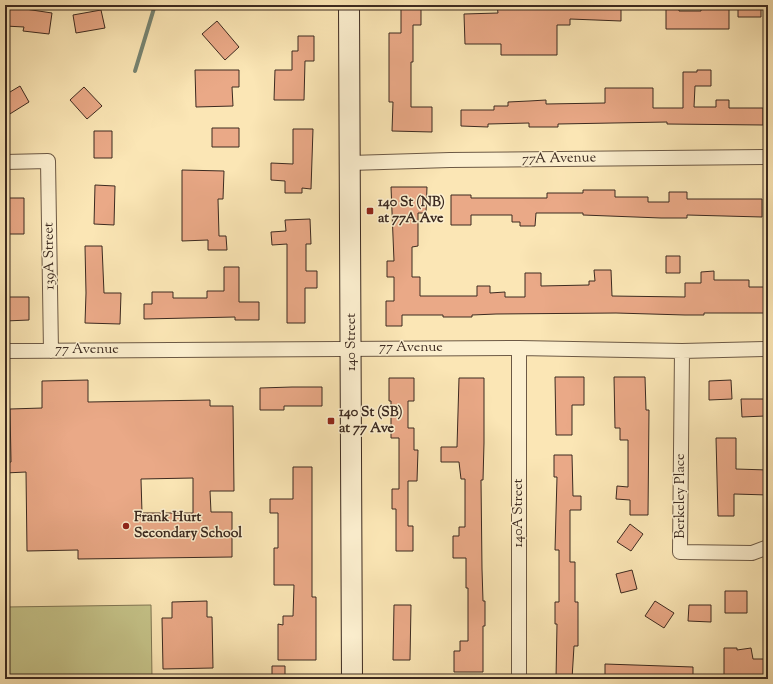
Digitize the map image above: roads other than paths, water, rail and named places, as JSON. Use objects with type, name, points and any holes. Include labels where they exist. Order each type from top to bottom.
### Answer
[{"type":"main road","name":"140 Street","points":[[349,5],[352,348],[352,679]]},
{"type":"street","name":"77A Avenue","points":[[350,164],[450,160],[768,157]]},
{"type":"street","name":"139A Street","points":[[5,162],[48,161],[51,350]]},
{"type":"street","name":"77 Avenue","points":[[5,351],[352,348],[519,348],[682,351],[768,349]]},
{"type":"street","name":"140A Street","points":[[519,348],[519,679]]},
{"type":"street","name":"Berkeley Place","points":[[682,351],[680,552],[752,553],[768,547]]},
{"type":"waterway","points":[[135,71],[155,5]]},
{"type":"place","name":"140 St (NB) at 77A Ave","points":[[370,211]]},
{"type":"place","name":"140 St (SB) at 77 Ave","points":[[331,421]]},
{"type":"place","name":"Frank Hurt Secondary School","points":[[126,526]]}]
